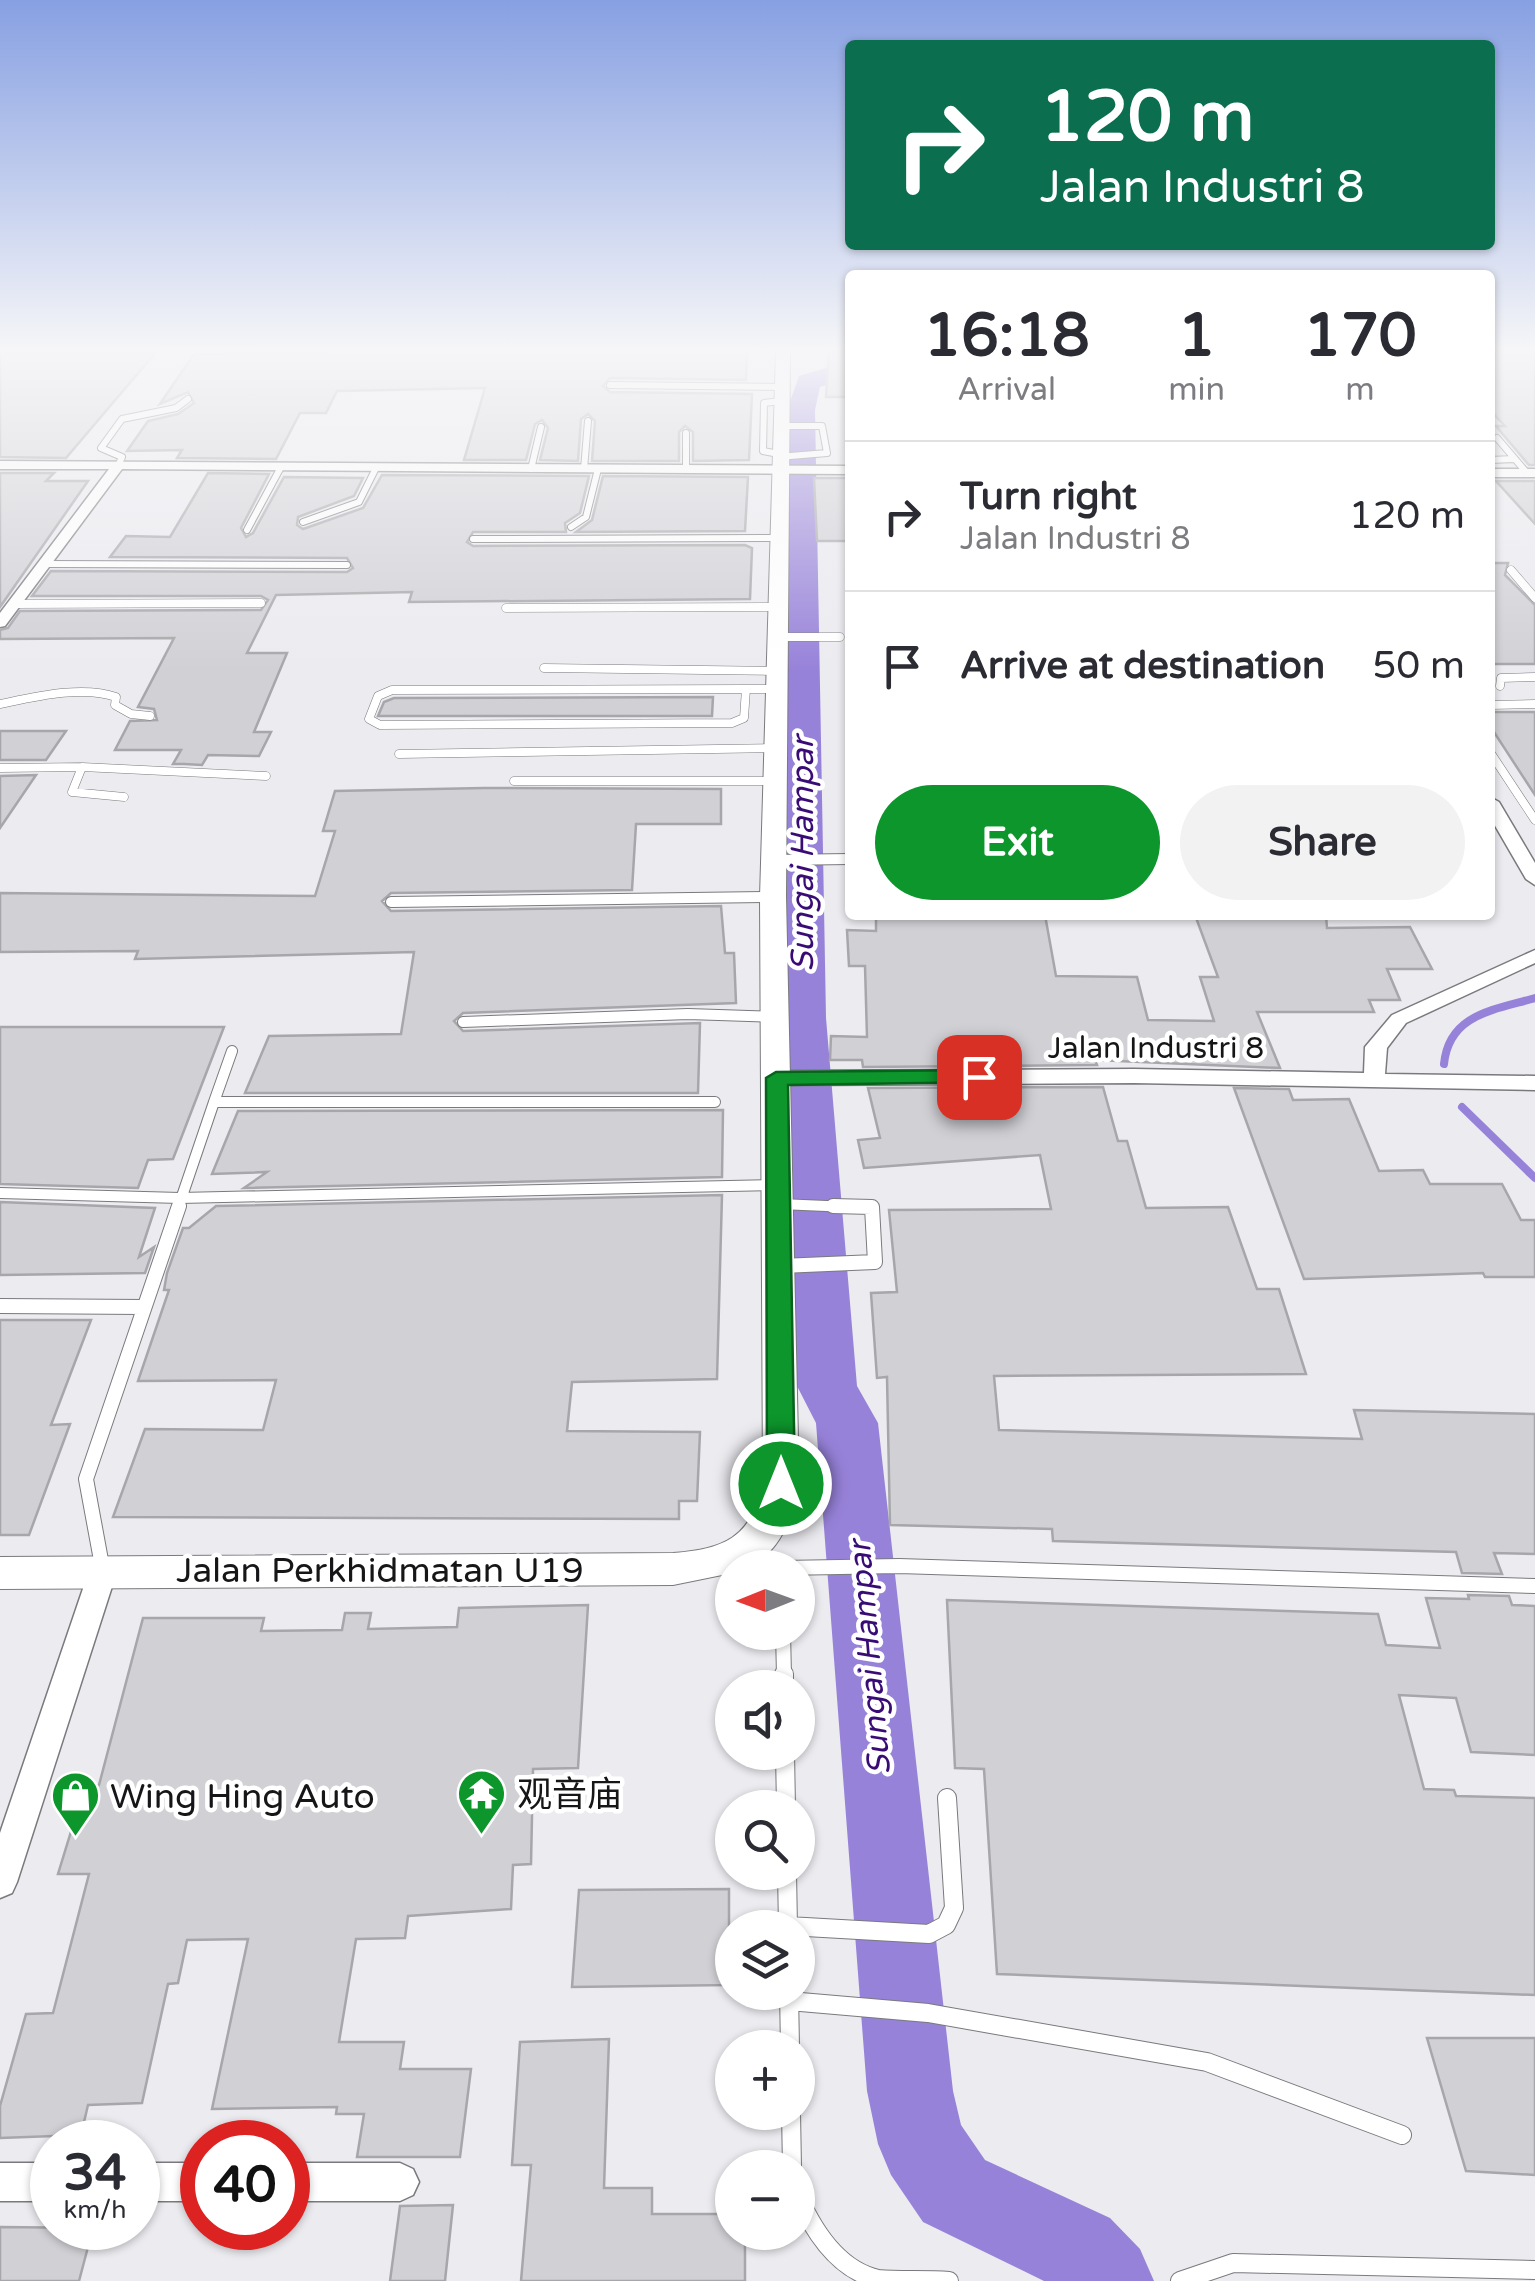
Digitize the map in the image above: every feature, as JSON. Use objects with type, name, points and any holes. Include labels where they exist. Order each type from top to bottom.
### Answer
[{"type":"street","points":[[770,1550],[766,1534],[779,1502],[791,1266],[775,1017],[774,898],[780,860],[777,680],[783,636],[777,607],[777,538],[783,457]]},
{"type":"street","points":[[0,464],[686,469],[783,461],[845,469]]},
{"type":"street","points":[[0,623],[118,466]]},
{"type":"street","points":[[1495,473],[1531,473]]},
{"type":"street","points":[[1495,813],[1535,880]]},
{"type":"street","points":[[1374,1080],[1376,1046],[1399,1019],[1535,956]]},
{"type":"street","name":"Jalan Industri 8","points":[[781,1078],[1535,1084]]},
{"type":"street","name":"Jalan Perkhidmatan U19","points":[[0,1573],[673,1570],[715,1564]]},
{"type":"street","points":[[0,1882],[103,1571]]},
{"type":"street","points":[[0,2182],[30,2182]]},
{"type":"street","points":[[310,2182],[400,2182]]},
{"type":"lane","points":[[118,466],[122,457]]},
{"type":"lane","points":[[531,469],[533,457]]},
{"type":"lane","points":[[572,527],[586,517],[590,457]]},
{"type":"lane","points":[[686,457],[686,469]]},
{"type":"lane","points":[[813,463],[821,457]]},
{"type":"lane","points":[[1495,460],[1514,459],[1531,473]]},
{"type":"lane","points":[[248,530],[281,467]]},
{"type":"lane","points":[[303,522],[359,502],[376,468]]},
{"type":"lane","points":[[473,539],[777,538]]},
{"type":"lane","points":[[44,564],[347,565]]},
{"type":"lane","points":[[1512,570],[1535,598]]},
{"type":"lane","points":[[14,604],[260,603]]},
{"type":"lane","points":[[506,608],[777,607]]},
{"type":"lane","points":[[783,636],[840,637]]},
{"type":"lane","points":[[544,668],[777,680]]},
{"type":"lane","points":[[1500,686],[1502,678],[1535,677]]},
{"type":"lane","points":[[746,689],[744,718],[732,724],[380,725],[369,719],[378,696],[386,690],[746,689],[777,680]]},
{"type":"lane","points":[[0,704],[36,696],[106,693],[116,697],[114,704],[120,711],[150,716]]},
{"type":"lane","points":[[1495,705],[1535,704]]},
{"type":"lane","points":[[399,754],[777,748]]},
{"type":"lane","points":[[1495,760],[1535,820]]},
{"type":"lane","points":[[0,768],[266,776]]},
{"type":"lane","points":[[82,768],[72,792],[124,797]]},
{"type":"lane","points":[[514,781],[777,781]]},
{"type":"lane","points":[[780,860],[845,859]]},
{"type":"lane","points":[[391,902],[774,898]]},
{"type":"lane","points":[[463,1022],[698,1014],[775,1017]]},
{"type":"lane","points":[[103,1571],[86,1479],[232,1050]]},
{"type":"lane","points":[[214,1102],[716,1102]]},
{"type":"lane","points":[[0,1193],[180,1198],[786,1198],[862,1204],[876,1213],[875,1262],[791,1266]]},
{"type":"lane","points":[[0,1306],[144,1308]]},
{"type":"lane","points":[[815,1563],[1535,1586]]},
{"type":"lane","points":[[815,1928],[918,1933],[942,1930],[952,1921],[947,1798]]},
{"type":"lane","points":[[815,2000],[928,2013],[1206,2062],[1402,2134]]},
{"type":"lane","points":[[815,2230],[839,2259],[879,2280],[949,2281]]},
{"type":"lane","points":[[1180,2281],[1233,2264],[1535,2270]]},
{"type":"building","points":[[177,457],[277,457],[276,459]]},
{"type":"building","points":[[465,457],[527,457],[526,460]]},
{"type":"building","points":[[541,457],[578,457],[578,461]]},
{"type":"building","points":[[592,457],[679,457],[679,461],[592,461]]},
{"type":"building","points":[[693,457],[749,457],[749,460],[693,461]]},
{"type":"building","points":[[1523,457],[1535,457],[1535,465],[1529,465]]},
{"type":"building","points":[[0,473],[54,473],[46,481],[88,481],[0,607]]},
{"type":"building","points":[[208,473],[269,474],[241,528],[246,537],[253,533],[284,477],[363,478],[354,496],[298,517],[297,525],[303,529],[363,508],[382,475],[589,476],[580,513],[565,523],[566,532],[473,532],[467,542],[473,546],[745,545],[752,548],[750,599],[409,602],[412,592],[276,595],[247,653],[287,653],[254,732],[271,732],[259,756],[208,755],[202,765],[173,764],[181,750],[115,750],[130,721],[157,720],[154,709],[138,707],[174,638],[0,639],[0,630],[8,628],[20,611],[261,610],[268,600],[261,596],[32,596],[51,571],[347,572],[353,568],[347,558],[110,557],[126,536],[170,537]]},
{"type":"building","points":[[603,476],[748,477],[745,531],[576,532],[592,520]]},
{"type":"building","points":[[814,478],[845,478],[845,541],[817,541]]},
{"type":"building","points":[[1496,481],[1535,481],[1535,524]]},
{"type":"building","points":[[1495,563],[1508,563],[1505,575],[1535,605],[1535,664],[1495,664]]},
{"type":"building","points":[[713,697],[712,716],[378,716],[384,702],[394,698]]},
{"type":"building","points":[[1495,712],[1535,712],[1535,795],[1495,734]]},
{"type":"building","points":[[0,731],[66,731],[46,760],[0,760]]},
{"type":"building","points":[[36,775],[0,828],[0,776]]},
{"type":"building","points":[[721,789],[721,824],[636,824],[632,890],[391,893],[382,901],[391,911],[721,906],[725,953],[734,953],[736,1003],[463,1013],[454,1021],[463,1031],[700,1023],[698,1093],[245,1093],[269,1036],[401,1034],[414,952],[135,959],[138,951],[0,952],[0,893],[315,896],[335,831],[323,831],[335,791]]},
{"type":"building","points":[[876,920],[1046,920],[1056,976],[1137,977],[1148,1020],[1214,1021],[1200,977],[1218,977],[1197,920],[1326,920],[1327,928],[1410,927],[1432,969],[1387,969],[1400,1000],[1369,1000],[1374,1012],[1257,1012],[1280,1068],[1095,1060],[1097,1065],[863,1067],[862,1060],[830,1060],[831,1036],[867,1037],[865,966],[849,966],[847,930],[876,931]]},
{"type":"building","points":[[0,1027],[224,1027],[173,1159],[148,1160],[138,1188],[0,1184]]},
{"type":"building","points":[[1103,1087],[1118,1141],[1127,1141],[1146,1208],[1228,1207],[1257,1289],[1279,1289],[1306,1374],[994,1376],[999,1430],[1362,1439],[1354,1410],[1535,1414],[1535,1554],[1494,1553],[1502,1574],[1462,1573],[1456,1552],[1053,1541],[1052,1529],[890,1525],[887,1377],[877,1378],[871,1293],[897,1292],[889,1210],[1051,1209],[1040,1155],[864,1168],[858,1140],[880,1138],[868,1088]]},
{"type":"building","points":[[1234,1088],[1289,1089],[1293,1100],[1349,1099],[1379,1171],[1423,1170],[1430,1184],[1502,1184],[1521,1220],[1535,1220],[1535,1277],[1485,1277],[1483,1273],[1304,1279]]},
{"type":"building","points":[[723,1110],[722,1177],[244,1188],[267,1172],[212,1174],[238,1111]]},
{"type":"building","points":[[722,1195],[717,1379],[572,1382],[567,1431],[700,1432],[697,1501],[679,1501],[679,1519],[113,1517],[145,1429],[263,1430],[276,1380],[138,1381],[169,1290],[164,1290],[167,1273],[183,1228],[189,1228],[216,1206]]},
{"type":"building","points":[[0,1202],[155,1208],[139,1257],[154,1247],[145,1273],[0,1275]]},
{"type":"building","points":[[0,1320],[91,1320],[51,1425],[70,1424],[29,1535],[0,1535]]},
{"type":"building","points":[[1468,1595],[1509,1596],[1512,1605],[1535,1606],[1535,1755],[1471,1752],[1456,1698],[1399,1695],[1424,1789],[1454,1790],[1456,1796],[1535,1798],[1535,1995],[997,1974],[984,1769],[955,1768],[947,1600],[1378,1614],[1386,1645],[1440,1648],[1426,1598],[1469,1599]]},
{"type":"building","points":[[588,1605],[578,1768],[533,1769],[531,1864],[513,1865],[511,1909],[408,1916],[405,1938],[356,1939],[339,2042],[404,2042],[400,2069],[471,2069],[460,2157],[357,2157],[364,2114],[336,2114],[337,2107],[212,2109],[248,1939],[187,1940],[178,1983],[168,1984],[142,2103],[88,2105],[84,2120],[30,2120],[30,2137],[0,2138],[0,2106],[26,2014],[53,2013],[89,1874],[58,1874],[85,1786],[99,1785],[143,1618],[264,1618],[261,1631],[342,1630],[345,1613],[371,1613],[368,1629],[457,1627],[459,1608]]},
{"type":"building","points":[[579,1890],[729,1890],[729,1910],[715,1910],[715,1985],[572,1987]]},
{"type":"building","points":[[1427,2038],[1535,2038],[1535,2175],[1466,2171]]},
{"type":"building","points":[[609,2039],[604,2188],[652,2188],[652,2214],[715,2214],[715,2250],[745,2250],[745,2281],[521,2281],[531,2165],[512,2165],[520,2042]]},
{"type":"building","points":[[453,2205],[445,2281],[390,2281],[400,2206]]},
{"type":"building","points":[[0,2227],[30,2227],[30,2250],[87,2250],[79,2281],[0,2281]]},
{"type":"waterway","name":"Sungai Hampar","points":[[801,457],[802,1018],[827,1386],[847,1423],[885,1791],[910,2091],[922,2144],[954,2191],[1078,2250],[1108,2281]]},
{"type":"waterway","points":[[1444,1064],[1448,1047],[1464,1024],[1490,1011],[1535,998]]},
{"type":"waterway","points":[[1462,1107],[1535,1178]]},
{"type":"place","name":"观音庙","points":[[482,1836]]},
{"type":"place","name":"Wing Hing Auto","points":[[75,1838]]},
{"type":"route","points":[[781,1484],[776,1078],[979,1077]]}]
